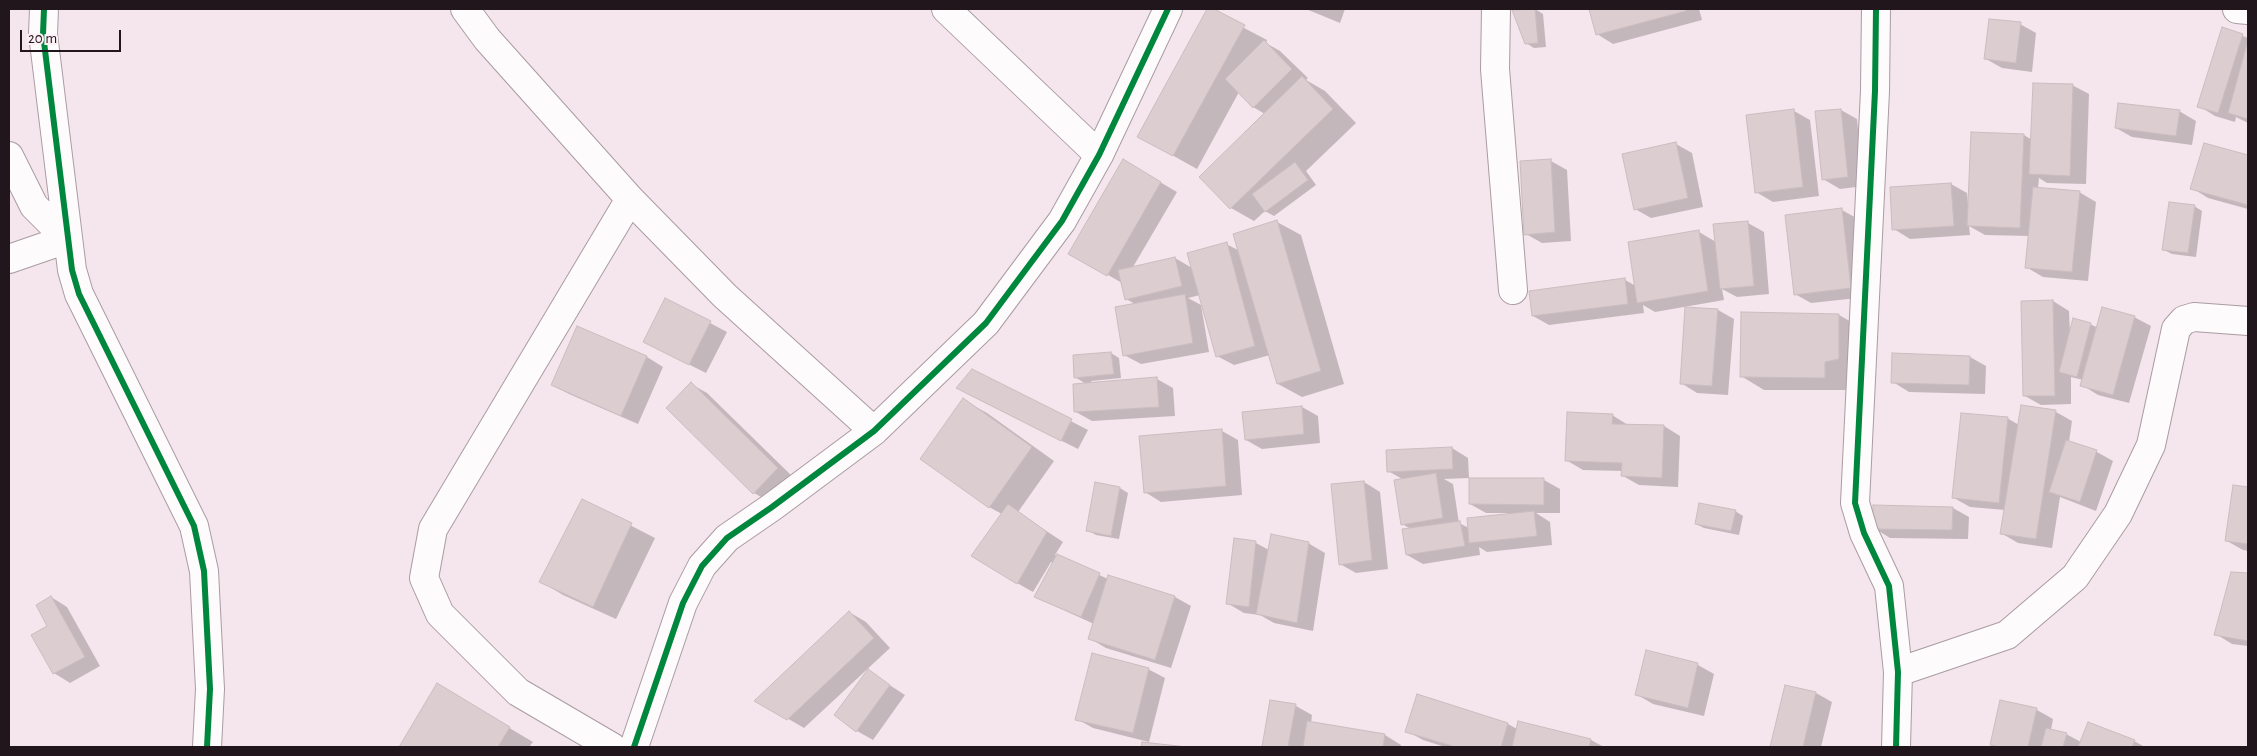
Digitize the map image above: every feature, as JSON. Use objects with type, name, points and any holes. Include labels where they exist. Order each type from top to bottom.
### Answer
[{"type":"street","points":[[44,9],[43,34],[72,270],[79,294],[194,526],[204,570],[210,689],[207,747]]},
{"type":"street","points":[[466,9],[492,45],[630,199],[726,296],[874,431]]},
{"type":"street","points":[[946,9],[1099,156]]},
{"type":"street","points":[[634,747],[683,603],[702,566],[727,538],[874,431],[986,322],[1062,221],[1099,156],[1168,9]]},
{"type":"street","points":[[1496,9],[1495,69],[1513,290]]},
{"type":"street","points":[[1876,9],[1875,91],[1855,503],[1864,534],[1889,586],[1898,672],[1896,747]]},
{"type":"street","points":[[2237,9],[2248,10]]},
{"type":"street","points":[[9,156],[34,206],[67,239]]},
{"type":"street","points":[[612,747],[518,692],[440,614],[424,578],[433,529],[630,199]]},
{"type":"street","points":[[9,259],[67,239]]},
{"type":"street","points":[[1898,672],[2007,636],[2075,577],[2118,514],[2151,445],[2176,329],[2184,320],[2194,317],[2248,320]]},
{"type":"building","points":[[1207,9],[1214,9],[1245,25],[1173,156],[1137,137]]},
{"type":"building","points":[[1535,9],[1538,43],[1525,44],[1512,10]]},
{"type":"building","points":[[1589,9],[1686,9],[1686,11],[1596,35]]},
{"type":"building","points":[[1989,19],[2021,22],[2016,63],[1984,59]]},
{"type":"building","points":[[2222,27],[2243,34],[2218,113],[2197,107]]},
{"type":"building","points":[[1264,40],[1292,69],[1253,108],[1225,79]]},
{"type":"building","points":[[2248,40],[2248,119],[2228,113]]},
{"type":"building","points":[[1302,76],[1333,109],[1230,209],[1199,177]]},
{"type":"building","points":[[2033,83],[2073,84],[2070,176],[2029,174]]},
{"type":"building","points":[[2118,103],[2180,110],[2176,136],[2115,128]]},
{"type":"building","points":[[1794,109],[1803,187],[1755,193],[1746,115]]},
{"type":"building","points":[[1841,109],[1848,177],[1822,180],[1815,111]]},
{"type":"building","points":[[1971,132],[2024,134],[2020,228],[1967,226]]},
{"type":"building","points":[[1676,142],[1688,198],[1634,210],[1622,154]]},
{"type":"building","points":[[2204,143],[2248,155],[2248,205],[2190,189]]},
{"type":"building","points":[[1123,159],[1161,182],[1107,276],[1068,254]]},
{"type":"building","points":[[1551,159],[1555,232],[1524,235],[1520,161]]},
{"type":"building","points":[[1295,162],[1308,180],[1265,212],[1252,194]]},
{"type":"building","points":[[1951,183],[1954,226],[1892,230],[1890,187]]},
{"type":"building","points":[[2033,187],[2080,191],[2072,272],[2025,268]]},
{"type":"building","points":[[2169,202],[2195,205],[2188,253],[2162,250]]},
{"type":"building","points":[[1842,208],[1851,288],[1794,295],[1785,215]]},
{"type":"building","points":[[1277,220],[1321,371],[1277,384],[1233,234]]},
{"type":"building","points":[[1748,221],[1754,286],[1720,289],[1713,224]]},
{"type":"building","points":[[1699,230],[1708,291],[1637,303],[1628,242]]},
{"type":"building","points":[[1227,242],[1255,346],[1216,357],[1187,253]]},
{"type":"building","points":[[1175,257],[1182,286],[1125,300],[1118,270]]},
{"type":"building","points":[[1625,278],[1628,304],[1532,316],[1529,291]]},
{"type":"building","points":[[1185,294],[1193,343],[1123,356],[1115,307]]},
{"type":"building","points":[[665,298],[711,321],[689,365],[643,342]]},
{"type":"building","points":[[2053,300],[2055,396],[2023,396],[2021,301]]},
{"type":"building","points":[[1685,307],[1718,309],[1712,386],[1680,384]]},
{"type":"building","points":[[2102,307],[2135,316],[2113,395],[2080,386]]},
{"type":"building","points":[[1741,312],[1839,314],[1839,359],[1825,362],[1825,378],[1740,377]]},
{"type":"building","points":[[2073,318],[2091,323],[2077,377],[2059,372]]},
{"type":"building","points":[[577,326],[647,356],[621,416],[551,385]]},
{"type":"building","points":[[1111,352],[1114,374],[1074,378],[1073,355]]},
{"type":"building","points":[[1892,353],[1970,356],[1969,385],[1891,383]]},
{"type":"building","points":[[972,369],[1072,419],[1061,441],[956,388]]},
{"type":"building","points":[[1157,377],[1159,407],[1074,412],[1073,384]]},
{"type":"building","points":[[691,382],[778,468],[753,494],[666,408]]},
{"type":"building","points":[[963,398],[1032,447],[989,508],[920,459]]},
{"type":"building","points":[[2021,405],[2056,410],[2036,539],[2000,534]]},
{"type":"building","points":[[1302,406],[1304,434],[1245,440],[1242,412]]},
{"type":"building","points":[[1567,412],[1613,414],[1612,424],[1664,425],[1662,478],[1621,476],[1622,463],[1565,461]]},
{"type":"building","points":[[1961,413],[2008,417],[1999,503],[1952,498]]},
{"type":"building","points":[[1222,429],[1226,486],[1144,493],[1139,436]]},
{"type":"building","points":[[2066,440],[2097,450],[2080,502],[2049,492]]},
{"type":"building","points":[[1452,447],[1453,469],[1387,472],[1386,450]]},
{"type":"building","points":[[1436,473],[1443,518],[1401,525],[1394,480]]},
{"type":"building","points":[[1469,478],[1544,478],[1544,505],[1469,504]]},
{"type":"building","points":[[1364,481],[1372,560],[1339,565],[1331,484]]},
{"type":"building","points":[[1095,482],[1120,487],[1111,536],[1086,531]]},
{"type":"building","points":[[2233,485],[2248,487],[2248,544],[2225,541]]},
{"type":"building","points":[[582,499],[632,523],[593,607],[539,582]]},
{"type":"building","points":[[1699,503],[1736,510],[1731,531],[1695,524]]},
{"type":"building","points":[[1008,504],[1047,532],[1017,584],[971,556]]},
{"type":"building","points":[[1873,505],[1953,507],[1952,530],[1873,529]]},
{"type":"building","points":[[1534,511],[1537,536],[1469,543],[1467,518]]},
{"type":"building","points":[[1460,521],[1465,546],[1406,555],[1402,529]]},
{"type":"building","points":[[1271,534],[1309,542],[1297,623],[1256,614]]},
{"type":"building","points":[[1234,538],[1256,541],[1249,607],[1226,604]]},
{"type":"building","points":[[1057,554],[1100,573],[1081,617],[1034,597]]},
{"type":"building","points":[[2231,572],[2248,573],[2248,641],[2214,635]]},
{"type":"building","points":[[1108,575],[1175,596],[1155,660],[1088,639]]},
{"type":"building","points":[[51,596],[85,657],[53,674],[31,635],[47,626],[36,605]]},
{"type":"building","points":[[849,611],[874,638],[787,720],[754,701]]},
{"type":"building","points":[[1646,650],[1698,663],[1688,708],[1635,695]]},
{"type":"building","points":[[1092,653],[1149,668],[1133,733],[1075,720]]},
{"type":"building","points":[[868,669],[890,685],[856,732],[834,715]]},
{"type":"building","points":[[437,683],[510,727],[498,747],[399,747]]},
{"type":"building","points":[[1785,685],[1816,692],[1803,747],[1770,747]]},
{"type":"building","points":[[1417,694],[1508,723],[1501,747],[1456,747],[1405,732]]},
{"type":"building","points":[[1270,700],[1296,704],[1288,747],[1262,747]]},
{"type":"building","points":[[2000,700],[2037,708],[2028,747],[1999,747],[1990,745]]},
{"type":"building","points":[[1307,721],[1385,734],[1383,747],[1303,747]]},
{"type":"building","points":[[1518,721],[1591,739],[1589,747],[1512,747]]},
{"type":"building","points":[[2088,722],[2135,740],[2132,747],[2078,747]]},
{"type":"building","points":[[2046,728],[2067,733],[2063,747],[2041,747]]},
{"type":"building","points":[[1142,742],[1187,747],[1141,747]]},
{"type":"cycle path","points":[[44,9],[43,34],[72,270],[79,294],[194,526],[204,571],[210,689],[207,747]]},
{"type":"cycle path","points":[[634,747],[683,603],[702,566],[727,538],[874,431],[986,323],[1062,221],[1099,155],[1168,9]]},
{"type":"cycle path","points":[[1876,9],[1875,91],[1855,503],[1864,533],[1889,586],[1898,672],[1896,747]]}]
